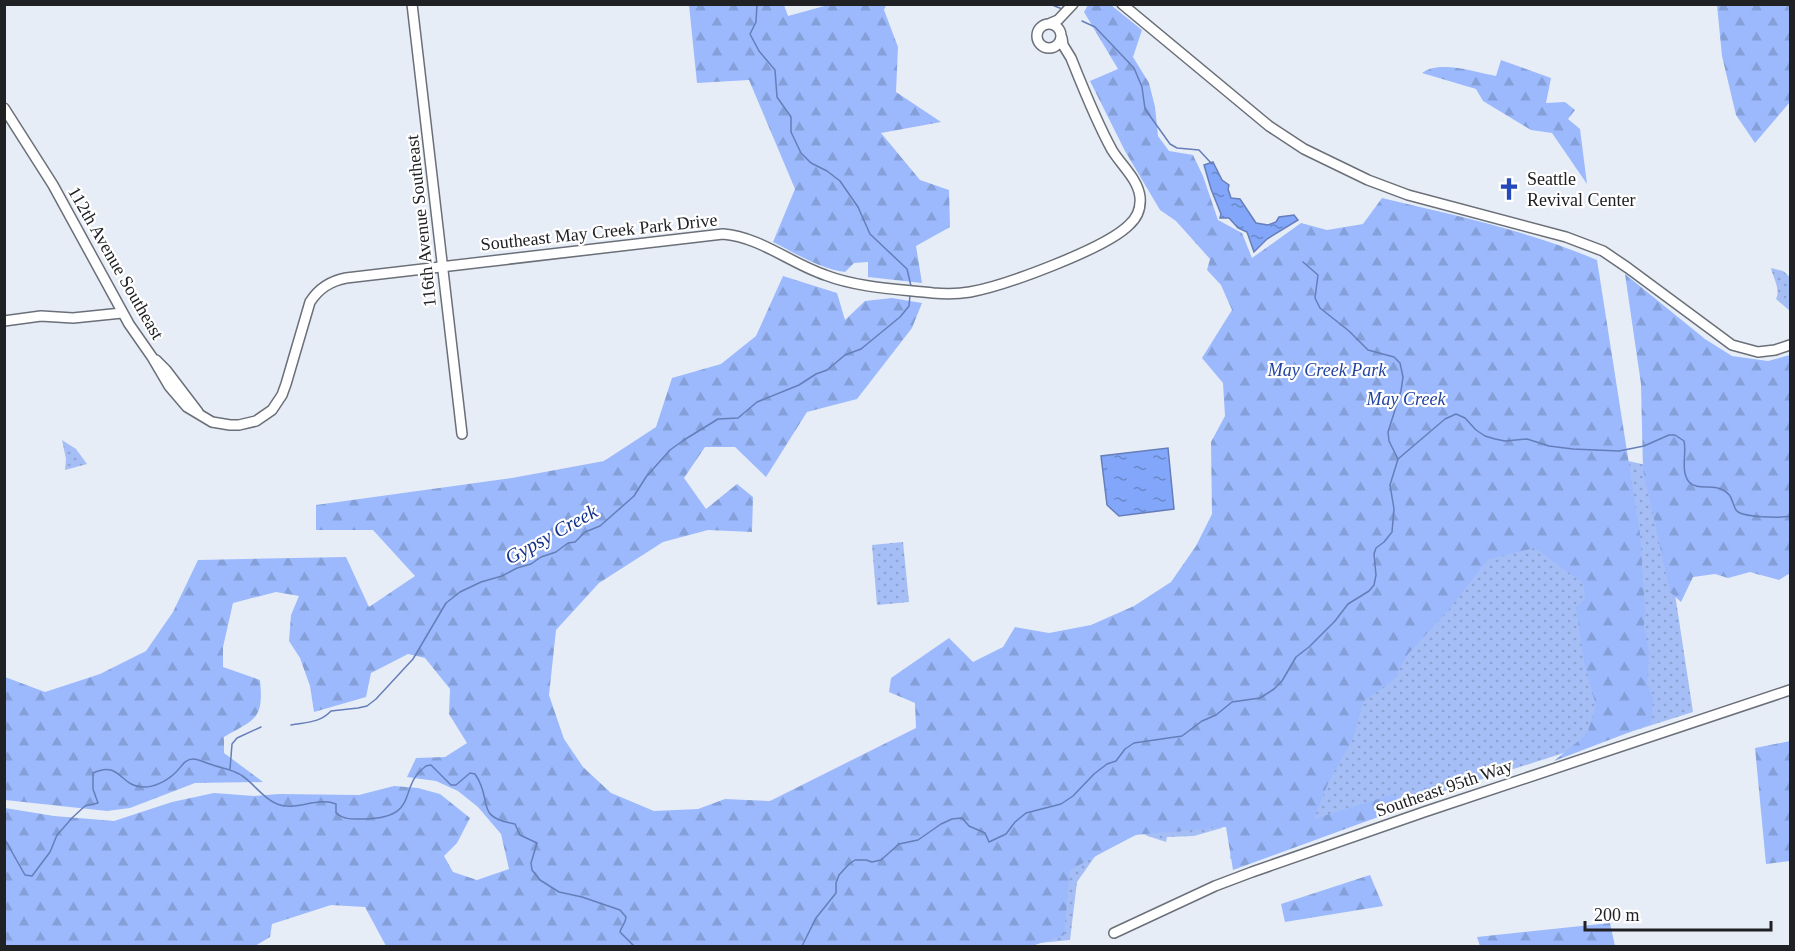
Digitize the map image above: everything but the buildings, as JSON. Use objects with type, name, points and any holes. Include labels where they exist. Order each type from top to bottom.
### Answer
[{"type":"street","name":"116th Avenue Southeast","points":[[412,4],[462,434]]},
{"type":"street","points":[[1074,4],[1058,20],[1043,25],[1037,35],[1042,46],[1057,51],[1074,65]]},
{"type":"street","points":[[1050,48],[1057,45],[1074,4]]},
{"type":"street","points":[[1122,4],[1269,126],[1320,158],[1408,195],[1566,237],[1603,251],[1724,341],[1741,349],[1766,352],[1791,345]]},
{"type":"street","points":[[1051,23],[1061,34]]},
{"type":"street","name":"Southeast May Creek Park Drive","points":[[212,422],[239,425],[256,420],[272,410],[286,384],[310,302],[327,284],[355,276],[723,234],[747,239],[831,277],[853,283],[941,294],[965,293],[991,287],[1088,250],[1123,231],[1137,214],[1140,198],[1138,190],[1113,152],[1063,45],[1061,34]]},
{"type":"street","name":"112th Avenue Southeast","points":[[4,108],[53,185],[122,313],[152,357],[168,386],[187,406],[212,422]]},
{"type":"street","points":[[4,321],[41,316],[73,318],[122,313]]},
{"type":"street","name":"Southeast 95th Way","points":[[1114,933],[1215,886],[1252,872],[1424,812],[1791,690]]},
{"type":"shaded area","points":[[1771,268],[1783,271],[1790,277],[1790,311],[1776,299],[1777,287]]},
{"type":"shaded area","points":[[62,440],[76,449],[87,464],[65,470],[66,459]]},
{"type":"shaded area","points":[[1564,447],[1715,480],[1780,573],[1759,575],[1666,535],[1693,712],[1230,859],[1235,822],[1194,836],[1167,837],[1166,842],[1145,835],[1144,831],[1096,855],[1077,882],[1070,940],[1008,946],[922,946]]},
{"type":"shaded area","points":[[903,542],[909,602],[877,605],[872,545]]},
{"type":"green space","points":[[689,5],[784,5],[788,16],[828,5],[886,5],[884,10],[898,47],[896,92],[941,122],[881,133],[920,180],[949,190],[950,227],[916,246],[922,283],[868,277],[868,262],[854,263],[845,272],[826,268],[773,242],[795,189],[749,80],[697,83]]},
{"type":"green space","name":"May Creek","points":[[1088,5],[1111,5],[1142,30],[1133,57],[1149,83],[1155,107],[1158,136],[1169,151],[1193,155],[1218,220],[1242,233],[1252,258],[1301,223],[1327,230],[1363,224],[1382,198],[1518,232],[1597,260],[1640,534],[1645,607],[1644,626],[1649,654],[1647,684],[1653,699],[1651,724],[1554,761],[1587,734],[1596,706],[1584,662],[1576,607],[1585,599],[1583,583],[1535,548],[1488,559],[1451,607],[1408,654],[1393,680],[1363,702],[1353,739],[1329,781],[1314,819],[1394,794],[1400,809],[1233,870],[1226,827],[1135,835],[1070,870],[1064,935],[1032,946],[386,946],[365,907],[331,905],[272,924],[270,937],[255,946],[5,946],[5,808],[54,816],[114,821],[172,802],[214,793],[254,796],[359,795],[394,786],[418,788],[440,794],[470,818],[457,843],[444,856],[453,872],[477,880],[509,869],[501,834],[478,807],[458,791],[436,781],[407,777],[416,758],[445,757],[467,743],[449,714],[450,689],[425,658],[408,654],[371,673],[366,697],[314,712],[310,686],[300,658],[289,641],[291,615],[299,596],[276,592],[233,603],[223,647],[223,667],[260,680],[261,693],[259,711],[255,717],[224,737],[224,753],[263,782],[195,783],[130,808],[107,811],[5,800],[5,677],[45,692],[100,674],[146,651],[173,612],[198,560],[346,557],[369,607],[415,576],[373,530],[316,530],[316,505],[512,478],[604,461],[656,427],[672,378],[721,364],[756,336],[783,276],[837,293],[845,320],[865,301],[892,298],[922,303],[912,328],[857,399],[807,412],[766,477],[735,447],[705,447],[684,478],[706,509],[737,484],[753,497],[752,532],[708,530],[663,542],[599,583],[556,630],[549,695],[564,739],[583,767],[611,793],[654,811],[698,809],[725,799],[770,801],[916,728],[915,703],[889,692],[891,678],[949,638],[973,662],[1003,647],[1015,627],[1049,633],[1091,625],[1134,606],[1171,582],[1196,546],[1212,514],[1211,442],[1225,416],[1223,383],[1202,358],[1232,310],[1221,285],[1207,270],[1210,259],[1176,221],[1160,210],[1125,151],[1090,81],[1118,69],[1084,12]]},
{"type":"green space","points":[[1717,5],[1790,5],[1790,102],[1755,143],[1736,115],[1722,56]]},
{"type":"green space","points":[[1501,60],[1551,78],[1546,103],[1565,102],[1575,110],[1568,119],[1580,129],[1587,184],[1552,133],[1531,130],[1483,101],[1476,89],[1422,73],[1429,69],[1448,67],[1496,76]]},
{"type":"green space","points":[[1625,274],[1705,339],[1732,356],[1768,361],[1790,355],[1790,573],[1779,580],[1750,572],[1728,578],[1715,574],[1693,577],[1681,602],[1670,592],[1643,470],[1641,384]]},
{"type":"green space","points":[[1790,741],[1790,861],[1766,864],[1755,748]]},
{"type":"green space","points":[[1370,875],[1383,906],[1285,922],[1281,904]]},
{"type":"green space","points":[[1610,923],[1615,946],[1480,946],[1477,937]]},
{"type":"water","points":[[1213,162],[1222,180],[1229,185],[1231,198],[1240,199],[1256,223],[1268,225],[1276,222],[1279,217],[1294,215],[1298,220],[1267,239],[1254,252],[1247,232],[1238,228],[1229,218],[1220,218],[1221,214],[1204,165]]},
{"type":"water","points":[[1168,448],[1174,509],[1119,516],[1107,505],[1101,456]]},
{"type":"waterway","name":"Gypsy Creek","points":[[757,4],[756,22],[750,34],[759,51],[775,70],[777,97],[791,117],[791,132],[801,153],[811,163],[840,181],[858,207],[870,234],[907,269],[911,286]]},
{"type":"waterway","points":[[1050,4],[1062,9]]},
{"type":"waterway","points":[[1082,21],[1095,27],[1134,68],[1142,87],[1145,109],[1170,144],[1177,148],[1199,150],[1212,164]]},
{"type":"waterway","points":[[1303,262],[1318,275],[1315,298],[1320,308],[1368,350],[1394,357],[1400,363],[1403,377],[1401,391],[1388,432],[1389,441],[1398,459]]},
{"type":"waterway","name":"Gypsy Creek","points":[[291,725],[317,720],[331,711],[367,706],[413,659],[446,603],[460,592],[531,564],[541,557],[556,552],[568,543],[575,542],[585,532],[600,526],[634,496],[646,477],[670,450],[718,419],[738,418],[757,402],[799,385],[827,370],[845,355],[861,349],[900,317],[909,306],[910,295]]},
{"type":"waterway","name":"May Creek","points":[[802,946],[816,918],[836,893],[839,875],[855,860],[872,862],[881,860],[899,844],[918,840],[952,819],[962,818],[969,826],[985,833],[989,842],[1006,834],[1026,813],[1061,804],[1073,796],[1094,774],[1107,764],[1116,761],[1125,749],[1134,743],[1182,736],[1232,702],[1260,698],[1274,689],[1282,681],[1296,657],[1335,621],[1348,604],[1369,591],[1374,585],[1376,548],[1392,532],[1394,509],[1390,485],[1398,459],[1445,419],[1456,414],[1465,418],[1485,436],[1495,439],[1505,441],[1527,439],[1549,446],[1573,449],[1619,451],[1644,446],[1669,435],[1675,435],[1684,441],[1684,467],[1689,482],[1700,487],[1725,491],[1730,495],[1739,513],[1753,516],[1790,516]]},
{"type":"waterway","name":"Gypsy Creek","points":[[230,769],[232,744],[237,738],[261,727]]},
{"type":"waterway","name":"May Creek","points":[[4,838],[25,875],[32,876],[50,852],[57,835],[73,817],[85,806],[98,803],[93,789],[93,773],[102,770],[115,771],[129,783],[146,787],[164,781],[185,762],[195,759],[237,773],[277,804],[292,806],[329,802],[336,804],[336,813],[342,817],[363,819],[381,817],[401,808],[417,775],[426,766],[431,765],[451,785],[456,785],[470,773],[475,774],[489,812],[502,821],[515,824],[520,835],[537,843],[531,863],[532,870],[540,880],[559,892],[620,910],[626,917],[620,932],[634,946]]},
{"type":"place","name":"Seattle Revival Center","points":[[1509,189]]},
{"type":"park label","name":"May Creek Park","points":[[1327,370]]}]
